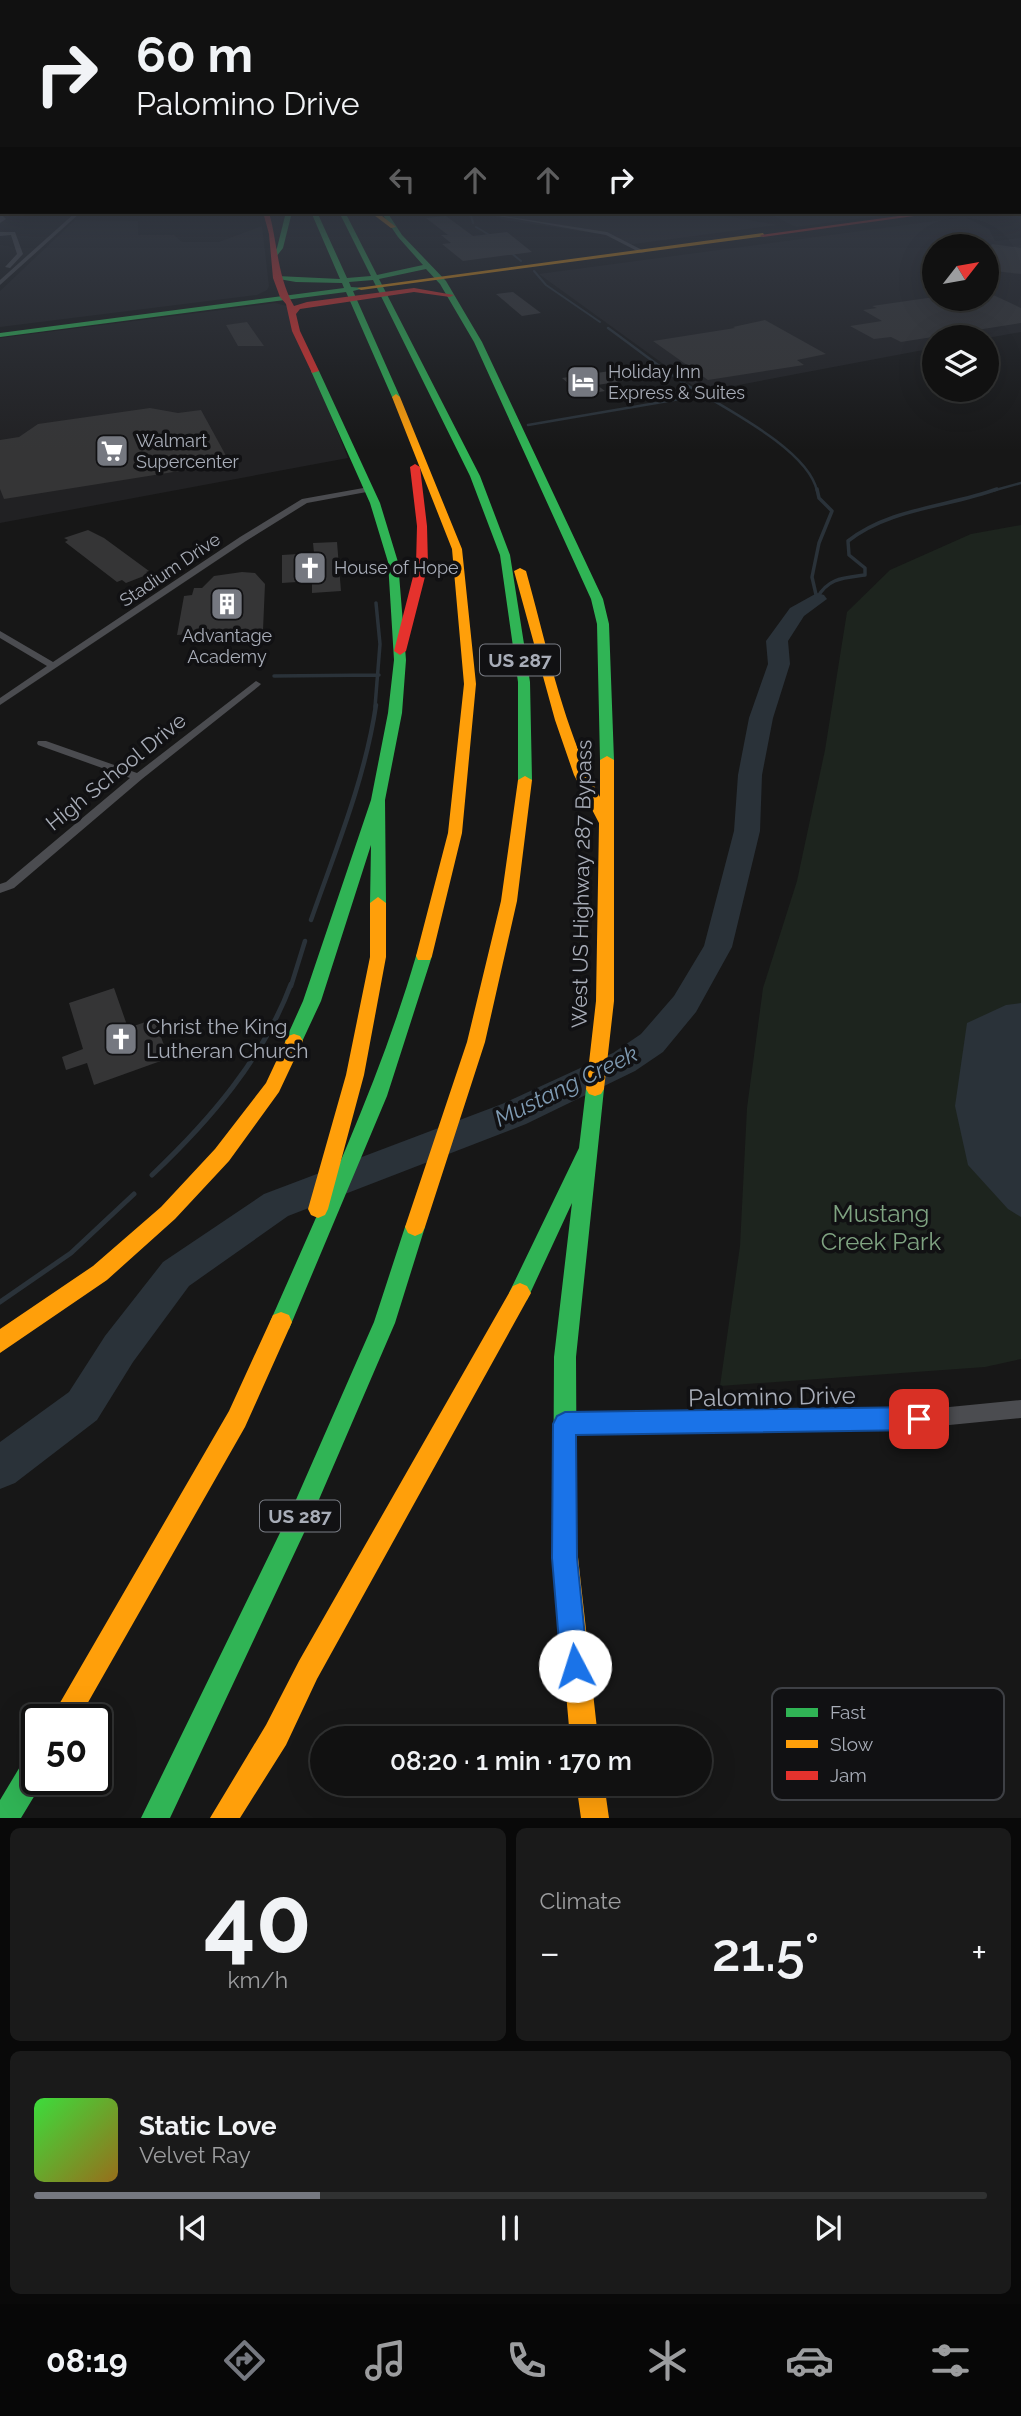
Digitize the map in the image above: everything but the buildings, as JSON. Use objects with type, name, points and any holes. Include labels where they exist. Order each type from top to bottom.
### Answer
[{"type":"main road","points":[[0,1342],[100,1273],[168,1213],[222,1155],[273,1087],[312,1001],[378,800],[395,713],[400,651],[393,562],[369,489],[296,331],[293,313],[278,281]]},
{"type":"main road","points":[[297,281],[313,283],[332,281]]},
{"type":"main road","name":"US 287","points":[[73,1704],[237,1419],[354,1159],[412,1002],[454,833],[470,684],[457,549],[345,281]]},
{"type":"main road","name":"US 287","points":[[155,1818],[303,1510],[384,1323],[476,1042],[509,901],[525,779],[524,682],[505,555],[475,476],[378,281]]},
{"type":"main road","points":[[0,335],[28,329],[284,297],[380,281]]},
{"type":"main road","name":"West US Highway 287 Bypass","points":[[440,281],[478,342],[597,599],[604,647],[608,788],[605,1001],[565,1357],[565,1558],[583,1726]]},
{"type":"main road","points":[[293,313],[297,307],[307,304],[414,290],[450,295]]},
{"type":"main road","points":[[0,330],[28,329]]},
{"type":"main road","points":[[400,651],[422,565],[422,526],[415,446]]},
{"type":"main road","points":[[500,542],[510,551],[519,569],[581,775],[606,822]]},
{"type":"main road","points":[[302,1270],[349,1096],[378,957],[378,800]]},
{"type":"main road","points":[[224,1818],[276,1735],[308,1670],[530,1275],[589,1147]]},
{"type":"main road","points":[[5,1818],[21,1792]]},
{"type":"main road","points":[[592,1796],[595,1818]]},
{"type":"street","name":"Stadium Drive","points":[[0,702],[243,539],[305,501],[369,489]]},
{"type":"street","points":[[0,634],[53,666]]},
{"type":"street","name":"High School Drive","points":[[0,889],[10,885],[256,684]]},
{"type":"street","points":[[42,743],[138,778]]},
{"type":"street","name":"Palomino Drive","points":[[565,1424],[919,1419],[1021,1409]]},
{"type":"shaded area","points":[[11,281],[268,281],[269,286],[257,295],[0,327],[0,291]]},
{"type":"shaded area","points":[[548,281],[922,281],[922,312],[999,312],[999,281],[1021,281],[1021,332],[999,336],[999,325],[922,325],[922,350],[702,392]]},
{"type":"shaded area","points":[[275,303],[287,306],[348,458],[0,523],[0,338]]},
{"type":"shaded area","points":[[1021,1003],[1021,1217],[1008,1209],[968,1165],[955,1106],[967,1023],[1006,1005]]},
{"type":"green space","name":"Mustang Creek Park","points":[[1021,525],[1021,1359],[985,1367],[720,1386],[740,1246],[747,1108],[763,988],[797,881],[825,750],[847,612],[890,570],[971,534]]},
{"type":"waterway","points":[[542,281],[600,322]]},
{"type":"waterway","points":[[608,328],[682,382],[780,444],[810,475],[817,491]]},
{"type":"waterway","points":[[528,425],[703,395]]},
{"type":"waterway","name":"Mustang Creek","points":[[992,491],[1021,483]]},
{"type":"waterway","points":[[817,489],[819,498],[832,511],[819,543],[812,577],[817,599]]},
{"type":"waterway","name":"Mustang Creek","points":[[817,598],[831,583],[843,578],[865,575],[865,568],[849,555],[848,541],[864,530],[901,515],[997,489]]},
{"type":"waterway","name":"Mustang Creek","points":[[0,1468],[83,1406],[119,1349],[176,1274],[276,1205],[514,1114],[624,1062],[652,1043],[685,1004],[718,947],[747,831],[750,775],[761,718],[779,664],[777,641],[797,612],[817,599]]},
{"type":"waterway","points":[[376,603],[380,644],[378,675]]},
{"type":"waterway","points":[[274,676],[378,675]]},
{"type":"waterway","points":[[375,707],[378,675]]},
{"type":"waterway","points":[[311,920],[357,787],[376,705]]},
{"type":"waterway","points":[[291,986],[305,941]]},
{"type":"waterway","points":[[152,1175],[214,1111],[250,1063],[279,1012],[291,984]]},
{"type":"waterway","points":[[0,1302],[71,1253],[134,1194]]},
{"type":"traffic: fast","points":[[312,281],[321,281]]},
{"type":"traffic: fast","points":[[345,281],[396,397]]},
{"type":"traffic: fast","points":[[377,281],[475,476],[505,555],[524,682],[525,780]]},
{"type":"traffic: fast","points":[[441,281],[478,342],[597,599],[603,624],[607,760]]},
{"type":"traffic: fast","points":[[0,335],[361,288]]},
{"type":"traffic: fast","points":[[294,1041],[312,1001],[378,800],[395,713],[400,660],[393,562],[375,503],[315,371]]},
{"type":"traffic: fast","points":[[378,800],[378,903]]},
{"type":"traffic: fast","points":[[281,1322],[378,1096],[411,1003],[424,956]]},
{"type":"traffic: fast","points":[[565,1548],[565,1357],[595,1089]]},
{"type":"traffic: fast","points":[[520,1293],[589,1147]]},
{"type":"traffic: fast","points":[[155,1818],[303,1510],[384,1323],[415,1227]]},
{"type":"traffic: fast","points":[[5,1818],[21,1792]]},
{"type":"traffic: slow","points":[[361,288],[415,281]]},
{"type":"traffic: slow","points":[[396,397],[457,549],[470,684],[455,833],[424,956]]},
{"type":"traffic: slow","points":[[520,571],[562,720],[581,775],[606,822]]},
{"type":"traffic: slow","points":[[595,1089],[605,1001],[607,760]]},
{"type":"traffic: slow","points":[[415,1227],[476,1042],[509,901],[525,780]]},
{"type":"traffic: slow","points":[[318,1209],[355,1075],[378,957],[378,903]]},
{"type":"traffic: slow","points":[[0,1342],[100,1273],[168,1213],[222,1155],[273,1087],[294,1041]]},
{"type":"traffic: slow","points":[[224,1818],[276,1735],[308,1670],[520,1293]]},
{"type":"traffic: slow","points":[[72,1704],[237,1419],[281,1322]]},
{"type":"traffic: slow","points":[[565,1548],[583,1726]]},
{"type":"traffic: slow","points":[[592,1796],[595,1818]]},
{"type":"traffic: jam","points":[[278,281],[284,297],[290,304],[296,331],[315,371]]},
{"type":"traffic: jam","points":[[293,313],[297,307],[307,304],[414,290],[450,295]]},
{"type":"traffic: jam","points":[[400,651],[422,565],[422,526],[415,467]]},
{"type":"place","name":"Holiday Inn Express & Suites","points":[[583,382]]},
{"type":"place","name":"Walmart Supercenter","points":[[112,451]]},
{"type":"place","name":"House of Hope","points":[[310,568]]},
{"type":"place","name":"Advantage Academy","points":[[227,604]]},
{"type":"place","name":"Christ the King Lutheran Church","points":[[121,1039]]},
{"type":"route","points":[[575,1666],[565,1558],[565,1424],[919,1419]]}]
